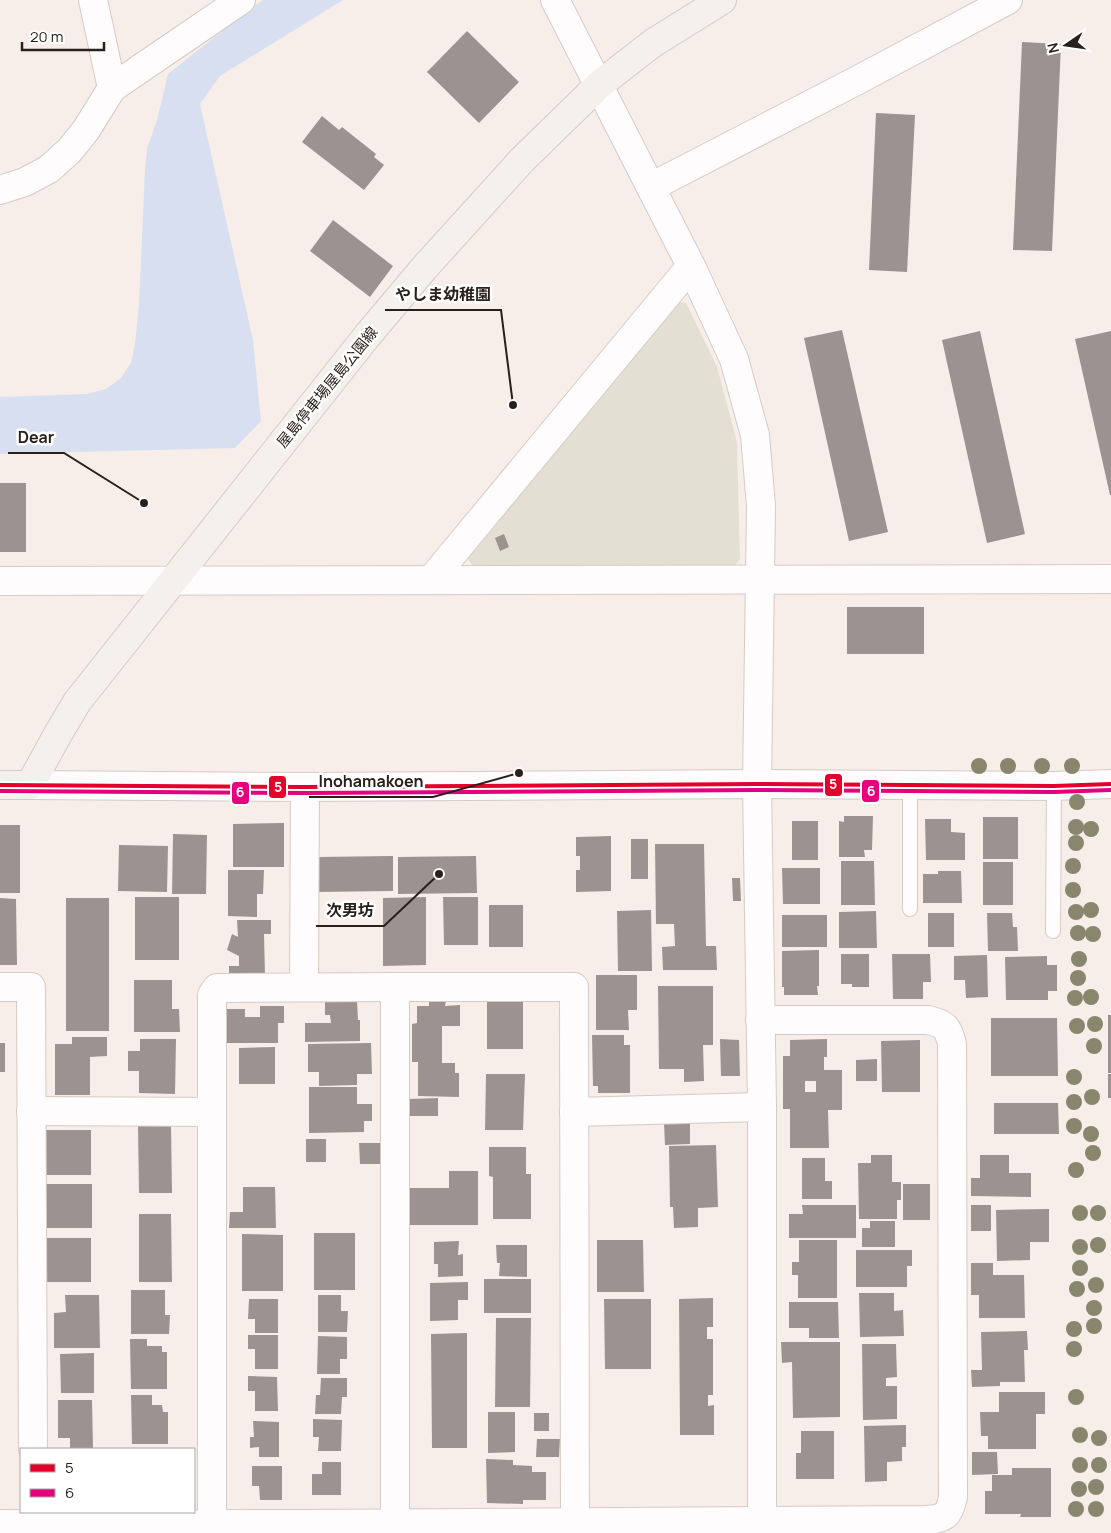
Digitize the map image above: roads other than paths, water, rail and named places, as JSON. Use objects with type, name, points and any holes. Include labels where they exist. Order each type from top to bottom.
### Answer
[{"type":"main road","name":"屋島停車場屋島公園線","points":[[30,785],[77,702],[367,336],[426,267],[522,160],[599,85],[653,42],[722,0]]},
{"type":"main road","points":[[0,785],[30,785]]},
{"type":"street","points":[[93,0],[112,88]]},
{"type":"street","points":[[0,190],[25,182],[49,169],[70,151],[86,130],[112,88],[241,0]]},
{"type":"street","points":[[555,0],[691,266],[734,359],[755,435],[761,506],[757,784],[762,1107],[762,1527]]},
{"type":"street","points":[[651,186],[856,81],[1008,0]]},
{"type":"street","points":[[431,580],[691,266]]},
{"type":"street","points":[[0,581],[1111,579]]},
{"type":"street","points":[[30,785],[304,787],[757,784],[1054,786],[1111,784]]},
{"type":"street","points":[[304,787],[304,987]]},
{"type":"street","points":[[0,987],[31,987],[33,1448]]},
{"type":"street","points":[[212,1525],[212,995],[217,988],[304,987],[574,987],[575,1522]]},
{"type":"street","points":[[395,987],[395,1524]]},
{"type":"street","points":[[0,1524],[34,1518],[301,1529],[395,1524],[426,1529],[575,1522],[709,1523],[762,1527],[928,1520],[946,1516],[951,1508],[953,1497],[952,1044],[950,1033],[939,1022],[928,1020],[760,1020]]},
{"type":"street","points":[[574,1112],[762,1107]]},
{"type":"street","points":[[31,1112],[212,1112]]},
{"type":"lane","points":[[910,784],[910,908]]},
{"type":"lane","points":[[1053,931],[1054,786]]},
{"type":"water","points":[[263,0],[343,0],[220,76],[200,104],[253,340],[261,421],[235,448],[0,454],[0,397],[87,394],[106,389],[121,378],[131,363],[139,305],[147,149],[157,120],[168,74]]},
{"type":"place","name":"やしま幼稚園","points":[[513,405]]},
{"type":"place","name":"Dear","points":[[144,503]]},
{"type":"place","name":"Inohamakoen","points":[[519,773]]},
{"type":"place","name":"次男坊","points":[[439,874]]}]
